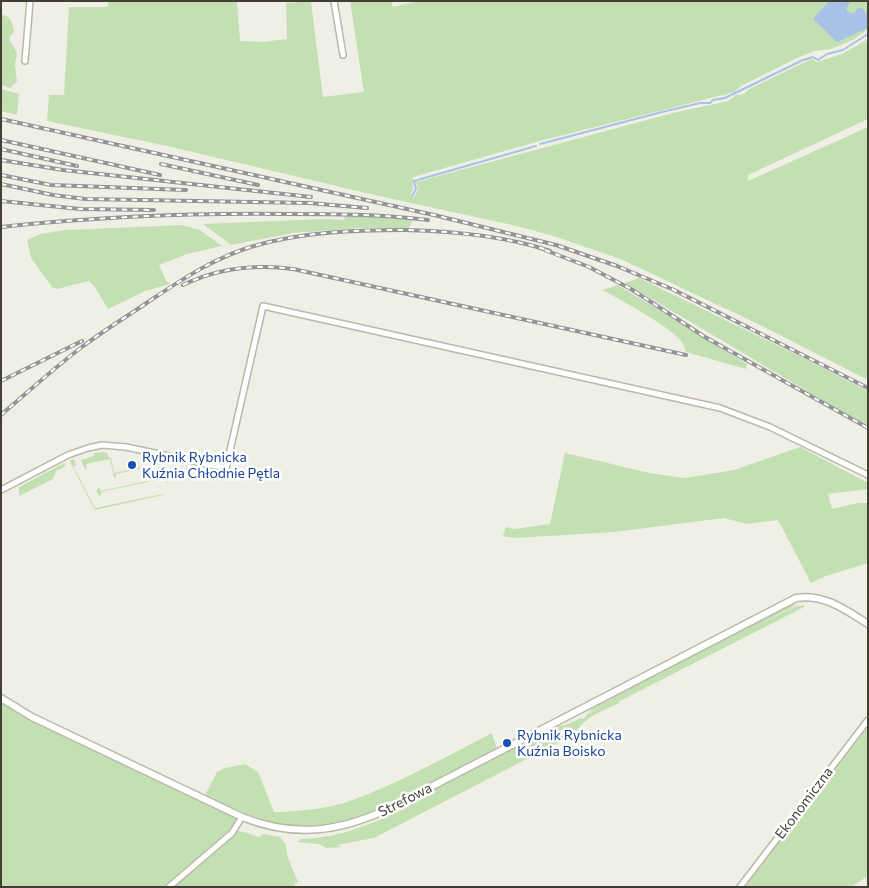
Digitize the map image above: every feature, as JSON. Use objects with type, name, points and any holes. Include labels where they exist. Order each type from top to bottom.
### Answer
[{"type":"street","points":[[25,61],[30,1]]},
{"type":"street","points":[[334,1],[342,55]]},
{"type":"street","points":[[1,490],[68,454],[102,445],[126,447],[226,468],[263,306],[714,407],[770,427],[868,475]]},
{"type":"street","name":"Strefowa","points":[[1,698],[32,717],[242,817],[271,827],[301,831],[331,829],[369,818],[796,598],[809,597],[828,602],[847,610],[868,624]]},
{"type":"street","name":"Ekonomiczna","points":[[740,887],[868,720]]},
{"type":"street","points":[[169,887],[232,833],[242,817]]},
{"type":"green space","points":[[108,1],[237,1],[240,41],[262,42],[287,39],[286,3],[311,1],[323,97],[364,92],[350,1],[391,1],[393,7],[418,1],[868,1],[868,29],[853,40],[831,49],[815,51],[797,58],[741,86],[735,92],[540,141],[413,177],[413,189],[410,196],[414,197],[418,190],[416,182],[673,113],[728,101],[736,95],[744,94],[749,89],[807,61],[812,59],[817,62],[842,54],[868,39],[868,119],[748,175],[748,181],[868,127],[868,380],[760,325],[623,260],[557,237],[517,226],[379,196],[167,146],[47,121],[49,95],[64,95],[69,7],[108,7]]},
{"type":"green space","points":[[1,15],[9,18],[12,22],[14,31],[9,38],[17,53],[15,64],[17,81],[10,88],[1,85]]},
{"type":"green space","points":[[1,89],[19,94],[17,115],[1,111]]},
{"type":"green space","points":[[345,215],[413,220],[409,228],[361,228],[293,233],[231,245],[203,224],[323,219],[344,220]]},
{"type":"green space","points":[[182,225],[200,230],[222,246],[187,254],[159,265],[167,282],[171,283],[145,291],[108,309],[89,281],[57,289],[52,287],[31,258],[27,240],[40,234],[66,230]]},
{"type":"green space","points":[[639,278],[868,391],[868,425],[854,419],[625,283]]},
{"type":"green space","points":[[618,285],[747,364],[746,369],[686,352],[684,345],[676,335],[602,290]]},
{"type":"green space","points":[[800,447],[868,483],[868,489],[828,494],[832,509],[858,503],[868,503],[868,563],[826,576],[811,583],[778,520],[746,524],[724,518],[614,532],[515,538],[503,536],[506,527],[514,529],[550,524],[565,453],[650,473],[684,478],[734,470]]},
{"type":"green space","points":[[94,453],[107,453],[109,458],[111,458],[114,473],[161,463],[163,460],[171,462],[116,474],[116,478],[114,477],[110,459],[86,464],[87,469],[85,469],[81,460],[94,456]]},
{"type":"green space","points":[[74,459],[76,465],[73,466],[95,508],[163,495],[95,510],[71,464],[70,460]]},
{"type":"green space","points":[[64,463],[66,466],[56,471],[53,479],[19,496],[19,487]]},
{"type":"green space","points":[[169,472],[173,476],[167,482],[165,478],[101,492],[101,497],[96,491],[99,487],[101,491],[170,476]]},
{"type":"green space","points":[[794,603],[794,606],[753,628],[794,607],[804,605],[804,607],[618,702],[619,704],[590,717],[573,735],[374,838],[337,845],[342,847],[326,848],[319,844],[297,842],[301,839],[344,833],[398,812],[418,798],[554,727],[583,719],[586,715],[606,704],[588,713],[594,707]]},
{"type":"green space","points":[[1,702],[237,819],[232,830],[259,837],[263,834],[280,837],[285,843],[288,858],[298,882],[294,884],[295,887],[1,887]]},
{"type":"green space","points":[[868,726],[868,876],[851,887],[744,887]]},
{"type":"green space","points":[[492,733],[497,749],[393,803],[337,822],[309,826],[282,824],[234,809],[207,797],[206,793],[217,772],[225,768],[245,764],[258,772],[274,812],[333,806],[386,786]]},
{"type":"water","points":[[829,1],[851,1],[846,9],[853,14],[858,8],[862,8],[868,15],[868,28],[837,42],[813,19]]},
{"type":"waterway","points":[[540,144],[662,112],[700,103],[710,103],[713,100],[725,98],[803,60],[813,57],[818,60],[827,54],[843,50],[868,34]]},
{"type":"waterway","points":[[412,196],[416,189],[414,181],[536,146]]},
{"type":"railway","points":[[1,119],[434,215],[556,245],[617,266],[674,290],[868,388]]},
{"type":"railway","points":[[1,140],[160,175]]},
{"type":"railway","points":[[1,149],[77,166]]},
{"type":"railway","points":[[1,160],[63,170],[311,197]]},
{"type":"railway","points":[[161,164],[258,185]]},
{"type":"railway","points":[[1,175],[51,185],[186,190]]},
{"type":"railway","points":[[1,184],[53,195],[85,199],[309,203],[367,208]]},
{"type":"railway","points":[[1,201],[80,209],[154,210]]},
{"type":"railway","points":[[1,227],[107,218],[213,214],[356,215],[428,220]]},
{"type":"railway","points":[[1,415],[61,363],[107,329],[201,269],[227,256],[254,246],[310,235],[404,230],[478,235],[550,251]]},
{"type":"railway","points":[[545,250],[589,267],[631,289],[705,337],[868,428]]},
{"type":"railway","points":[[183,285],[223,271],[251,267],[293,269],[686,355]]},
{"type":"railway","points":[[1,381],[82,341]]},
{"type":"place","name":"Rybnik Rybnicka Kuźnia Chłodnie Pętla","points":[[132,465]]},
{"type":"place","name":"Rybnik Rybnicka Kuźnia Boisko","points":[[507,743]]}]
